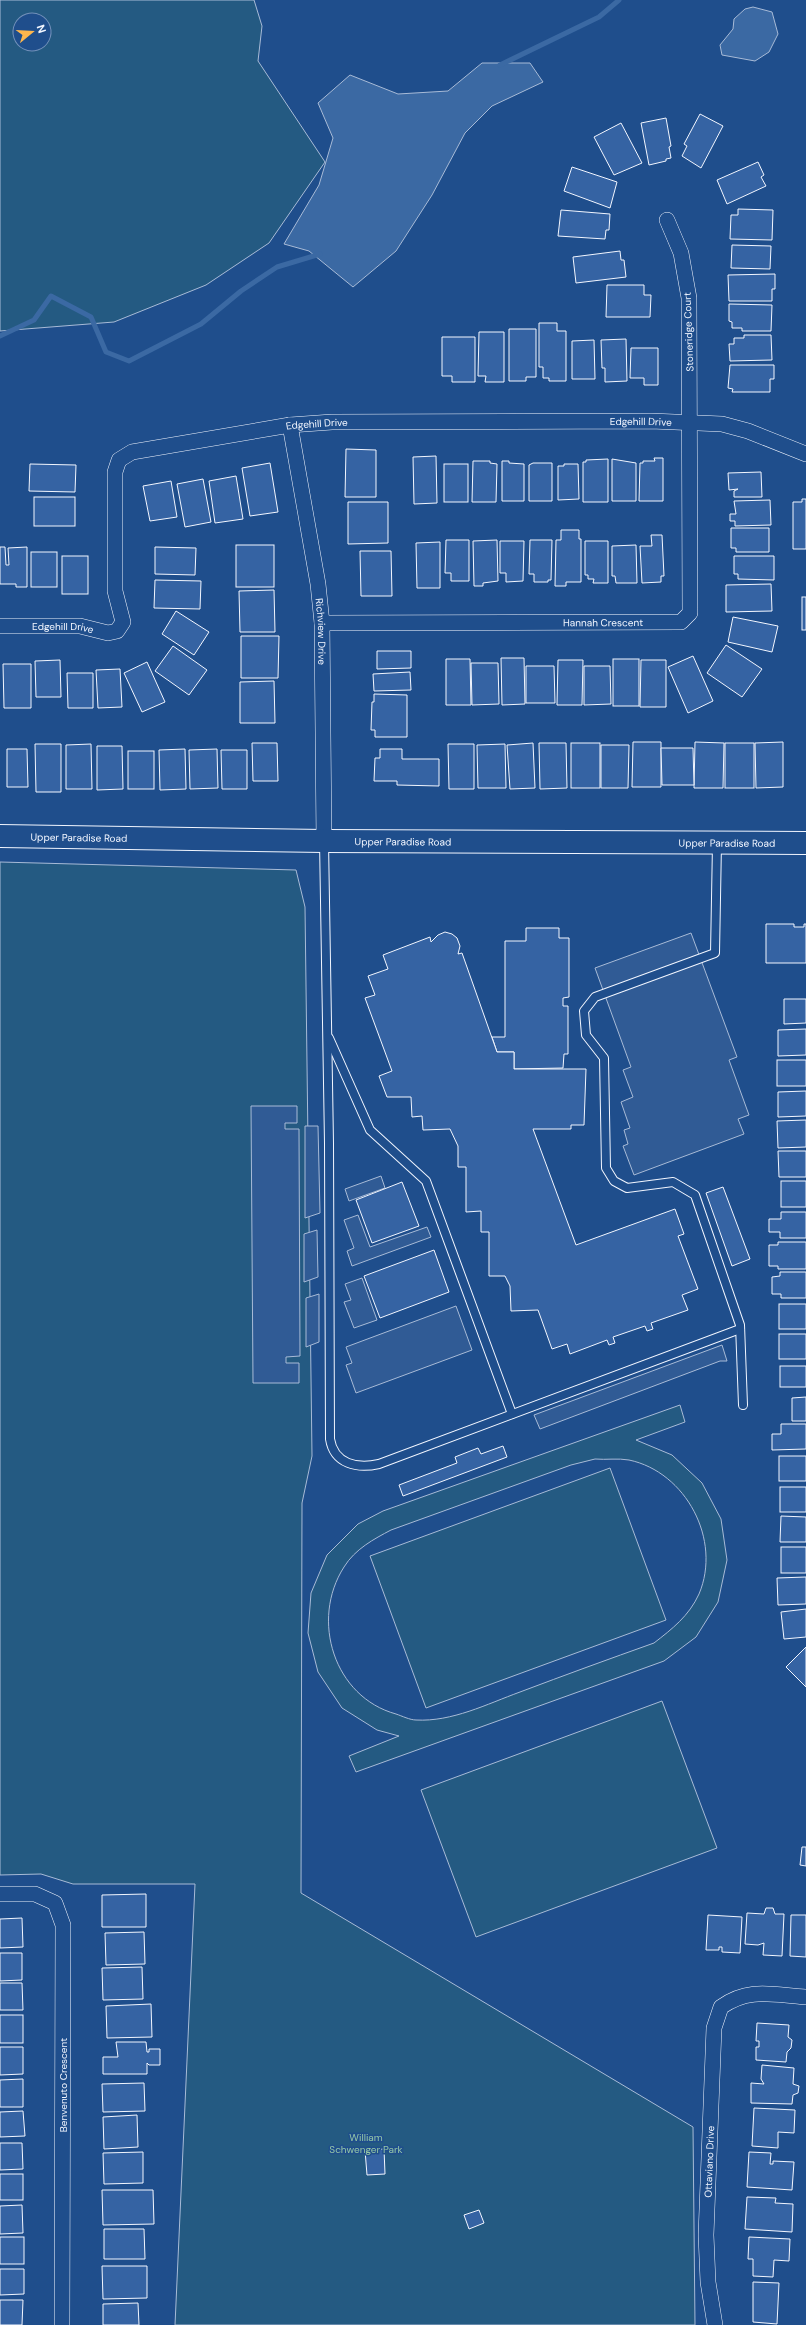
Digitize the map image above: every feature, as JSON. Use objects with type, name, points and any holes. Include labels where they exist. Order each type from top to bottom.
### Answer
[{"type":"main road","name":"Upper Paradise Road","points":[[0,836],[324,841],[806,843]]},
{"type":"street","name":"Stoneridge Court","points":[[667,220],[681,253],[689,298],[690,423]]},
{"type":"street","name":"Edgehill Drive","points":[[0,626],[80,626],[108,633],[117,632],[123,622],[115,591],[115,472],[119,460],[132,452],[290,425],[371,421],[651,421],[722,424],[748,431],[806,454]]},
{"type":"street","name":"Hannah Crescent","points":[[322,623],[681,622],[690,613],[690,423]]},
{"type":"street","name":"Richview Drive","points":[[290,425],[318,584],[322,623],[324,841]]},
{"type":"street","name":"Benvenuto Crescent","points":[[0,1894],[35,1894],[55,1903],[63,1925],[62,2325]]},
{"type":"street","name":"Ottaviano Drive","points":[[715,2325],[708,2282],[706,2235],[714,2028],[721,2007],[748,1994],[806,1997]]},
{"type":"lane","points":[[324,841],[330,1439],[333,1449],[339,1458],[347,1464],[371,1466],[740,1328]]},
{"type":"lane","points":[[716,842],[715,953],[595,997],[584,1011],[586,1035],[604,1058],[606,1168],[614,1181],[626,1188],[673,1182],[695,1195],[740,1328],[743,1405]]},
{"type":"lane","points":[[327,1034],[370,1130],[426,1181],[512,1414]]},
{"type":"green space","points":[[0,0],[254,0],[262,26],[258,61],[325,162],[269,243],[206,285],[114,322],[0,331]]},
{"type":"green space","name":"William Schwenger Park","points":[[0,862],[296,870],[305,907],[312,1456],[302,1503],[301,1893],[693,2127],[695,2325],[175,2325],[195,1884],[73,1884],[41,1874],[0,1875]]},
{"type":"green space","points":[[680,1405],[685,1422],[636,1440],[672,1455],[702,1483],[721,1519],[727,1560],[718,1602],[696,1637],[664,1661],[356,1772],[349,1756],[399,1736],[377,1730],[342,1708],[318,1672],[308,1633],[311,1593],[327,1555],[358,1524],[383,1511]],"holes":[[[595,1459],[629,1460],[649,1467],[667,1478],[682,1493],[694,1511],[702,1531],[706,1552],[705,1573],[695,1602],[680,1622],[654,1643],[482,1707],[443,1718],[429,1720],[409,1719],[375,1705],[357,1691],[343,1674],[334,1654],[329,1632],[329,1610],[334,1588],[344,1567],[359,1550],[391,1530],[571,1465]]]},
{"type":"green space","points":[[610,1468],[666,1620],[426,1708],[370,1556]]},
{"type":"green space","points":[[662,1701],[717,1848],[476,1937],[421,1790]]},
{"type":"shaded area","points":[[753,7],[772,12],[778,34],[769,52],[755,61],[722,55],[720,45],[733,29],[734,19],[745,9]]},
{"type":"shaded area","points":[[482,63],[530,63],[543,82],[492,106],[465,133],[432,195],[396,251],[353,287],[309,251],[284,244],[319,185],[333,138],[318,103],[350,75],[398,94],[448,91]]},
{"type":"shaded area","points":[[691,933],[737,1057],[729,1060],[749,1115],[738,1119],[744,1134],[634,1175],[623,1146],[628,1144],[624,1130],[630,1128],[621,1102],[633,1097],[623,1070],[631,1067],[595,968]]},
{"type":"shaded area","points":[[251,1106],[297,1106],[297,1123],[285,1123],[285,1129],[299,1129],[300,1356],[286,1357],[286,1363],[299,1363],[299,1383],[253,1383]]},
{"type":"shaded area","points":[[305,1126],[318,1126],[320,1213],[305,1218]]},
{"type":"shaded area","points":[[381,1176],[385,1188],[349,1201],[345,1189]]},
{"type":"shaded area","points":[[358,1215],[370,1247],[427,1227],[431,1237],[352,1266],[347,1251],[354,1248],[344,1220]]},
{"type":"shaded area","points":[[317,1230],[318,1277],[304,1282],[304,1234]]},
{"type":"shaded area","points":[[362,1278],[377,1320],[354,1328],[344,1302],[351,1300],[345,1284]]},
{"type":"shaded area","points":[[319,1294],[319,1342],[306,1347],[306,1298]]},
{"type":"shaded area","points":[[456,1306],[472,1350],[356,1393],[346,1365],[352,1363],[346,1347]]},
{"type":"shaded area","points":[[722,1345],[727,1361],[720,1361],[540,1429],[534,1415]]},
{"type":"building","points":[[700,114],[723,126],[701,168],[682,156],[687,146],[684,144]]},
{"type":"building","points":[[666,118],[671,146],[669,147],[671,158],[666,159],[666,161],[649,165],[641,123]]},
{"type":"building","points":[[621,123],[642,163],[614,175],[594,137]]},
{"type":"building","points":[[758,162],[764,175],[761,177],[766,186],[727,204],[717,180]]},
{"type":"building","points":[[572,167],[617,182],[610,208],[564,191]]},
{"type":"building","points":[[738,209],[773,210],[772,240],[730,239],[731,215],[738,215]]},
{"type":"building","points":[[561,210],[610,214],[609,230],[606,230],[605,239],[558,236]]},
{"type":"building","points":[[732,245],[771,246],[770,269],[731,268]]},
{"type":"building","points":[[620,251],[621,260],[624,260],[626,277],[576,283],[573,257]]},
{"type":"building","points":[[775,274],[775,289],[772,289],[772,301],[729,301],[728,275]]},
{"type":"building","points":[[607,285],[644,285],[644,295],[651,295],[650,317],[606,317]]},
{"type":"building","points":[[729,304],[772,305],[771,331],[742,331],[742,328],[732,328],[732,322],[729,321]]},
{"type":"building","points":[[539,323],[557,323],[557,331],[566,331],[566,381],[549,381],[549,378],[543,378],[543,367],[539,367]]},
{"type":"building","points":[[509,329],[536,329],[536,377],[526,377],[526,381],[509,381]]},
{"type":"building","points":[[479,332],[504,332],[504,382],[485,382],[486,376],[478,376]]},
{"type":"building","points":[[744,335],[771,335],[772,360],[730,361],[729,344],[734,344],[734,338],[744,338]]},
{"type":"building","points":[[442,337],[475,337],[475,382],[452,382],[452,376],[442,376]]},
{"type":"building","points":[[626,339],[627,381],[605,382],[605,368],[602,368],[601,340]]},
{"type":"building","points":[[594,340],[595,379],[572,379],[572,341]]},
{"type":"building","points":[[631,348],[658,348],[658,385],[644,385],[644,378],[630,378]]},
{"type":"building","points":[[730,365],[774,365],[774,379],[770,379],[770,392],[732,392],[733,389],[728,388]]},
{"type":"building","points":[[346,449],[376,450],[376,497],[345,497]]},
{"type":"building","points":[[436,456],[437,503],[414,504],[413,457]]},
{"type":"building","points":[[654,458],[663,458],[663,501],[639,501],[640,463],[643,463],[643,461],[655,461]]},
{"type":"building","points":[[608,459],[608,502],[583,502],[583,462],[586,462],[586,460]]},
{"type":"building","points":[[612,459],[636,463],[636,501],[612,501]]},
{"type":"building","points":[[473,461],[490,461],[490,463],[497,464],[496,502],[472,502]]},
{"type":"building","points":[[502,461],[524,464],[524,501],[502,501]]},
{"type":"building","points":[[270,463],[278,512],[250,516],[242,468]]},
{"type":"building","points":[[533,463],[552,463],[552,501],[529,501],[529,465]]},
{"type":"building","points":[[30,464],[76,465],[75,492],[29,491]]},
{"type":"building","points":[[444,464],[468,464],[468,502],[444,502]]},
{"type":"building","points":[[564,464],[578,464],[579,499],[558,500],[558,466],[564,466]]},
{"type":"building","points":[[761,472],[762,497],[734,497],[734,491],[738,489],[729,490],[728,473]]},
{"type":"building","points":[[236,476],[243,519],[215,523],[209,481]]},
{"type":"building","points":[[203,479],[211,522],[185,527],[177,484]]},
{"type":"building","points":[[171,481],[177,517],[150,521],[143,486]]},
{"type":"building","points":[[34,497],[75,497],[75,526],[34,526]]},
{"type":"building","points":[[802,499],[806,499],[806,549],[793,549],[793,502],[802,502]]},
{"type":"building","points":[[770,500],[771,525],[735,526],[735,521],[730,521],[730,514],[736,514],[734,501]]},
{"type":"building","points":[[348,502],[388,502],[388,543],[348,544]]},
{"type":"building","points":[[731,528],[769,528],[769,552],[736,552],[736,548],[731,548]]},
{"type":"building","points":[[561,530],[579,530],[579,539],[581,539],[581,582],[566,582],[566,586],[555,586],[556,540],[561,540]]},
{"type":"building","points":[[651,535],[662,535],[664,576],[661,576],[661,582],[642,583],[640,546],[652,546]]},
{"type":"building","points":[[446,540],[469,540],[469,581],[451,581],[451,573],[445,573]]},
{"type":"building","points":[[497,540],[498,581],[483,583],[483,586],[474,586],[473,541]]},
{"type":"building","points":[[530,540],[552,540],[551,580],[548,580],[548,582],[534,582],[534,574],[529,574]]},
{"type":"building","points":[[500,541],[524,541],[523,581],[506,582],[506,573],[500,573]]},
{"type":"building","points":[[585,541],[608,541],[608,583],[593,583],[594,579],[588,579],[588,575],[585,575]]},
{"type":"building","points":[[440,542],[440,588],[417,588],[416,543]]},
{"type":"building","points":[[236,545],[274,545],[274,587],[236,587]]},
{"type":"building","points":[[636,545],[637,583],[616,583],[615,576],[612,576],[612,546]]},
{"type":"building","points":[[0,547],[5,547],[6,565],[9,565],[8,548],[27,547],[27,587],[16,587],[16,584],[0,584]]},
{"type":"building","points":[[155,547],[196,548],[195,575],[155,574]]},
{"type":"building","points":[[360,551],[391,551],[392,596],[361,596]]},
{"type":"building","points":[[31,552],[57,552],[57,587],[31,587]]},
{"type":"building","points":[[62,556],[88,556],[88,594],[62,594]]},
{"type":"building","points":[[734,556],[774,556],[774,580],[738,579],[738,574],[734,574]]},
{"type":"building","points":[[155,580],[201,581],[200,609],[154,608]]},
{"type":"building","points":[[771,584],[772,611],[726,612],[726,585]]},
{"type":"building","points":[[274,590],[275,632],[240,632],[239,591]]},
{"type":"building","points":[[802,597],[806,597],[806,630],[802,630]]},
{"type":"building","points":[[176,611],[209,632],[194,655],[162,634]]},
{"type":"building","points":[[733,617],[778,626],[772,652],[728,642]]},
{"type":"building","points":[[241,636],[279,636],[278,678],[241,678]]},
{"type":"building","points":[[726,645],[762,669],[742,697],[707,673]]},
{"type":"building","points":[[173,646],[207,670],[189,695],[155,671]]},
{"type":"building","points":[[377,651],[411,651],[411,668],[377,669]]},
{"type":"building","points":[[693,656],[713,701],[688,713],[668,667]]},
{"type":"building","points":[[501,658],[524,658],[525,704],[502,705]]},
{"type":"building","points":[[446,659],[470,659],[471,705],[446,705]]},
{"type":"building","points":[[613,659],[639,659],[639,706],[613,706]]},
{"type":"building","points":[[60,660],[61,697],[36,697],[35,661]]},
{"type":"building","points":[[558,660],[583,660],[582,705],[557,705]]},
{"type":"building","points":[[641,660],[666,660],[666,707],[640,707]]},
{"type":"building","points":[[147,662],[165,702],[142,712],[124,673]]},
{"type":"building","points":[[471,663],[498,663],[499,704],[472,705]]},
{"type":"building","points":[[3,664],[31,664],[31,708],[4,708]]},
{"type":"building","points":[[526,666],[554,666],[555,703],[526,703]]},
{"type":"building","points":[[584,666],[610,666],[611,704],[584,705]]},
{"type":"building","points":[[120,669],[122,707],[98,708],[96,670]]},
{"type":"building","points":[[410,672],[411,690],[374,691],[373,674]]},
{"type":"building","points":[[67,673],[93,673],[93,708],[68,708]]},
{"type":"building","points":[[274,681],[275,723],[240,723],[240,682]]},
{"type":"building","points":[[374,694],[407,695],[407,737],[375,737],[375,730],[371,730],[372,702],[374,702]]},
{"type":"building","points":[[633,742],[661,742],[661,787],[632,787]]},
{"type":"building","points":[[695,742],[724,743],[723,788],[694,788]]},
{"type":"building","points":[[783,742],[783,787],[756,788],[755,743]]},
{"type":"building","points":[[252,743],[277,743],[278,781],[253,781]]},
{"type":"building","points":[[533,743],[535,788],[510,789],[507,745]]},
{"type":"building","points":[[539,743],[566,743],[567,788],[540,789]]},
{"type":"building","points":[[571,743],[600,743],[600,788],[571,788]]},
{"type":"building","points":[[725,743],[754,743],[754,788],[725,788]]},
{"type":"building","points":[[35,744],[61,744],[61,792],[36,792]]},
{"type":"building","points":[[91,744],[92,789],[66,789],[66,745]]},
{"type":"building","points":[[448,744],[474,744],[474,789],[449,789]]},
{"type":"building","points":[[505,744],[506,788],[478,788],[477,745]]},
{"type":"building","points":[[601,745],[629,745],[628,788],[601,788]]},
{"type":"building","points":[[97,746],[122,746],[123,789],[97,790]]},
{"type":"building","points":[[661,748],[693,748],[694,785],[662,785]]},
{"type":"building","points":[[7,749],[27,749],[28,787],[7,787]]},
{"type":"building","points":[[185,749],[186,789],[160,790],[159,750]]},
{"type":"building","points":[[217,749],[218,788],[190,789],[189,750]]},
{"type":"building","points":[[380,749],[402,749],[402,759],[439,759],[439,786],[397,785],[397,781],[374,781],[375,758],[380,758]]},
{"type":"building","points":[[221,750],[247,750],[247,789],[222,789]]},
{"type":"building","points":[[128,751],[154,751],[154,789],[128,789]]},
{"type":"building","points":[[766,924],[794,924],[794,927],[804,927],[804,924],[806,924],[806,963],[766,963]]},
{"type":"building","points":[[526,928],[559,928],[559,938],[569,938],[569,997],[563,998],[563,1006],[568,1006],[568,1054],[564,1054],[563,1068],[514,1069],[514,1052],[497,1052],[492,1037],[505,1037],[505,941],[526,941]]},
{"type":"building","points":[[445,932],[452,934],[457,938],[460,946],[458,954],[462,953],[497,1052],[514,1052],[514,1069],[586,1069],[584,1125],[571,1125],[571,1129],[533,1129],[576,1245],[675,1209],[684,1234],[678,1236],[698,1289],[682,1295],[688,1310],[651,1323],[653,1329],[647,1331],[645,1326],[613,1337],[615,1343],[609,1345],[607,1340],[570,1354],[567,1344],[552,1349],[538,1310],[511,1311],[510,1286],[505,1276],[489,1276],[489,1232],[481,1232],[481,1211],[466,1212],[466,1167],[458,1167],[458,1146],[450,1129],[423,1130],[422,1116],[412,1117],[411,1097],[387,1097],[379,1076],[392,1071],[365,998],[375,995],[368,976],[388,969],[383,955],[430,937],[431,942],[438,935]]},
{"type":"building","points":[[784,999],[806,999],[806,1023],[784,1024]]},
{"type":"building","points":[[806,1029],[806,1055],[778,1056],[778,1030]]},
{"type":"building","points":[[777,1060],[806,1060],[806,1086],[777,1086]]},
{"type":"building","points":[[806,1091],[806,1116],[778,1117],[778,1092]]},
{"type":"building","points":[[806,1120],[806,1147],[778,1148],[777,1121]]},
{"type":"building","points":[[778,1151],[806,1151],[806,1177],[779,1177]]},
{"type":"building","points":[[781,1181],[806,1181],[806,1207],[781,1207]]},
{"type":"building","points":[[402,1182],[419,1226],[372,1243],[356,1200]]},
{"type":"building","points":[[723,1187],[750,1259],[732,1266],[706,1193]]},
{"type":"building","points":[[781,1212],[806,1212],[806,1238],[780,1238],[780,1232],[769,1232],[769,1219],[781,1219]]},
{"type":"building","points":[[778,1242],[806,1242],[806,1269],[778,1269],[778,1266],[769,1266],[769,1245],[778,1245]]},
{"type":"building","points":[[434,1250],[449,1292],[380,1318],[364,1276]]},
{"type":"building","points":[[780,1272],[806,1272],[806,1298],[781,1298],[781,1294],[772,1294],[772,1277],[780,1276]]},
{"type":"building","points":[[779,1304],[806,1304],[806,1329],[779,1329]]},
{"type":"building","points":[[779,1334],[806,1334],[806,1359],[779,1359]]},
{"type":"building","points":[[780,1366],[806,1366],[806,1387],[780,1387]]},
{"type":"building","points":[[806,1397],[806,1421],[792,1421],[792,1398]]},
{"type":"building","points":[[781,1424],[806,1424],[806,1449],[772,1450],[772,1434],[781,1434]]},
{"type":"building","points":[[503,1446],[507,1457],[403,1496],[399,1485],[457,1463],[455,1457],[478,1448],[481,1454]]},
{"type":"building","points":[[779,1456],[806,1456],[806,1481],[779,1481]]},
{"type":"building","points":[[780,1487],[806,1487],[806,1512],[780,1512]]},
{"type":"building","points":[[781,1516],[806,1517],[806,1542],[780,1542]]},
{"type":"building","points":[[781,1547],[806,1547],[806,1573],[781,1573]]},
{"type":"building","points":[[806,1577],[806,1604],[778,1605],[777,1578]]},
{"type":"building","points":[[806,1609],[806,1637],[784,1639],[781,1612]]},
{"type":"building","points":[[806,1647],[806,1687],[786,1667]]},
{"type":"building","points":[[802,1847],[806,1847],[806,1866],[800,1865]]},
{"type":"building","points":[[146,1894],[146,1927],[102,1927],[102,1895]]},
{"type":"building","points":[[766,1908],[773,1908],[775,1914],[784,1914],[782,1956],[763,1955],[764,1943],[758,1945],[745,1944],[747,1913],[764,1914]]},
{"type":"building","points":[[708,1915],[742,1917],[740,1953],[722,1952],[722,1947],[719,1947],[719,1950],[706,1950]]},
{"type":"building","points":[[791,1915],[806,1915],[806,1957],[790,1956]]},
{"type":"building","points":[[22,1918],[23,1947],[0,1948],[0,1919]]},
{"type":"building","points":[[144,1932],[145,1964],[106,1965],[105,1933]]},
{"type":"building","points":[[0,1953],[22,1953],[22,1980],[0,1981]]},
{"type":"building","points":[[142,1967],[143,1999],[103,2000],[102,1968]]},
{"type":"building","points":[[0,1983],[22,1983],[23,2010],[0,2010]]},
{"type":"building","points":[[151,2004],[152,2037],[107,2038],[106,2006]]},
{"type":"building","points":[[0,2015],[23,2015],[23,2043],[0,2043]]},
{"type":"building","points":[[757,2023],[789,2025],[788,2037],[792,2040],[791,2048],[787,2052],[786,2062],[756,2060],[756,2047],[759,2047],[759,2041],[756,2041]]},
{"type":"building","points":[[116,2042],[146,2042],[147,2052],[149,2052],[149,2049],[160,2049],[160,2065],[149,2065],[147,2063],[147,2074],[103,2074],[103,2057],[118,2057]]},
{"type":"building","points":[[0,2047],[23,2047],[23,2074],[0,2075]]},
{"type":"building","points":[[762,2065],[794,2068],[793,2084],[799,2086],[798,2093],[793,2095],[792,2104],[751,2103],[751,2083],[764,2084],[761,2079]]},
{"type":"building","points":[[23,2079],[23,2107],[0,2107],[0,2080]]},
{"type":"building","points":[[144,2083],[145,2111],[103,2112],[102,2084]]},
{"type":"building","points":[[754,2108],[795,2110],[794,2133],[778,2132],[778,2148],[752,2146]]},
{"type":"building","points":[[23,2111],[25,2136],[0,2137],[0,2112]]},
{"type":"building","points":[[137,2115],[138,2147],[104,2149],[103,2117]]},
{"type":"building","points":[[0,2143],[22,2143],[23,2169],[0,2170]]},
{"type":"building","points":[[384,2149],[385,2174],[367,2175],[365,2150]]},
{"type":"building","points":[[143,2152],[143,2183],[104,2184],[103,2153]]},
{"type":"building","points":[[749,2152],[771,2153],[770,2164],[773,2164],[773,2161],[794,2162],[792,2190],[747,2187]]},
{"type":"building","points":[[0,2174],[23,2174],[23,2200],[0,2200]]},
{"type":"building","points":[[102,2190],[153,2190],[154,2224],[103,2225]]},
{"type":"building","points":[[747,2197],[776,2198],[775,2203],[793,2204],[792,2232],[745,2229]]},
{"type":"building","points":[[22,2205],[23,2233],[0,2234],[0,2206]]},
{"type":"building","points":[[479,2210],[484,2223],[469,2229],[464,2215]]},
{"type":"building","points":[[104,2229],[144,2229],[145,2259],[104,2259]]},
{"type":"building","points":[[0,2237],[24,2237],[24,2264],[0,2264]]},
{"type":"building","points":[[749,2237],[790,2239],[789,2261],[774,2260],[773,2277],[753,2276],[753,2259],[748,2259]]},
{"type":"building","points":[[102,2266],[147,2266],[147,2298],[103,2299]]},
{"type":"building","points":[[0,2269],[24,2269],[24,2294],[0,2295]]},
{"type":"building","points":[[753,2282],[779,2283],[777,2324],[753,2322]]},
{"type":"building","points":[[0,2300],[23,2300],[22,2325],[0,2325]]},
{"type":"building","points":[[138,2303],[139,2325],[103,2325],[103,2304]]},
{"type":"waterway","points":[[500,65],[599,17],[619,0]]},
{"type":"waterway","points":[[0,336],[34,320],[51,296],[91,317],[106,352],[129,361],[201,324],[241,291],[277,267],[320,254]]}]
